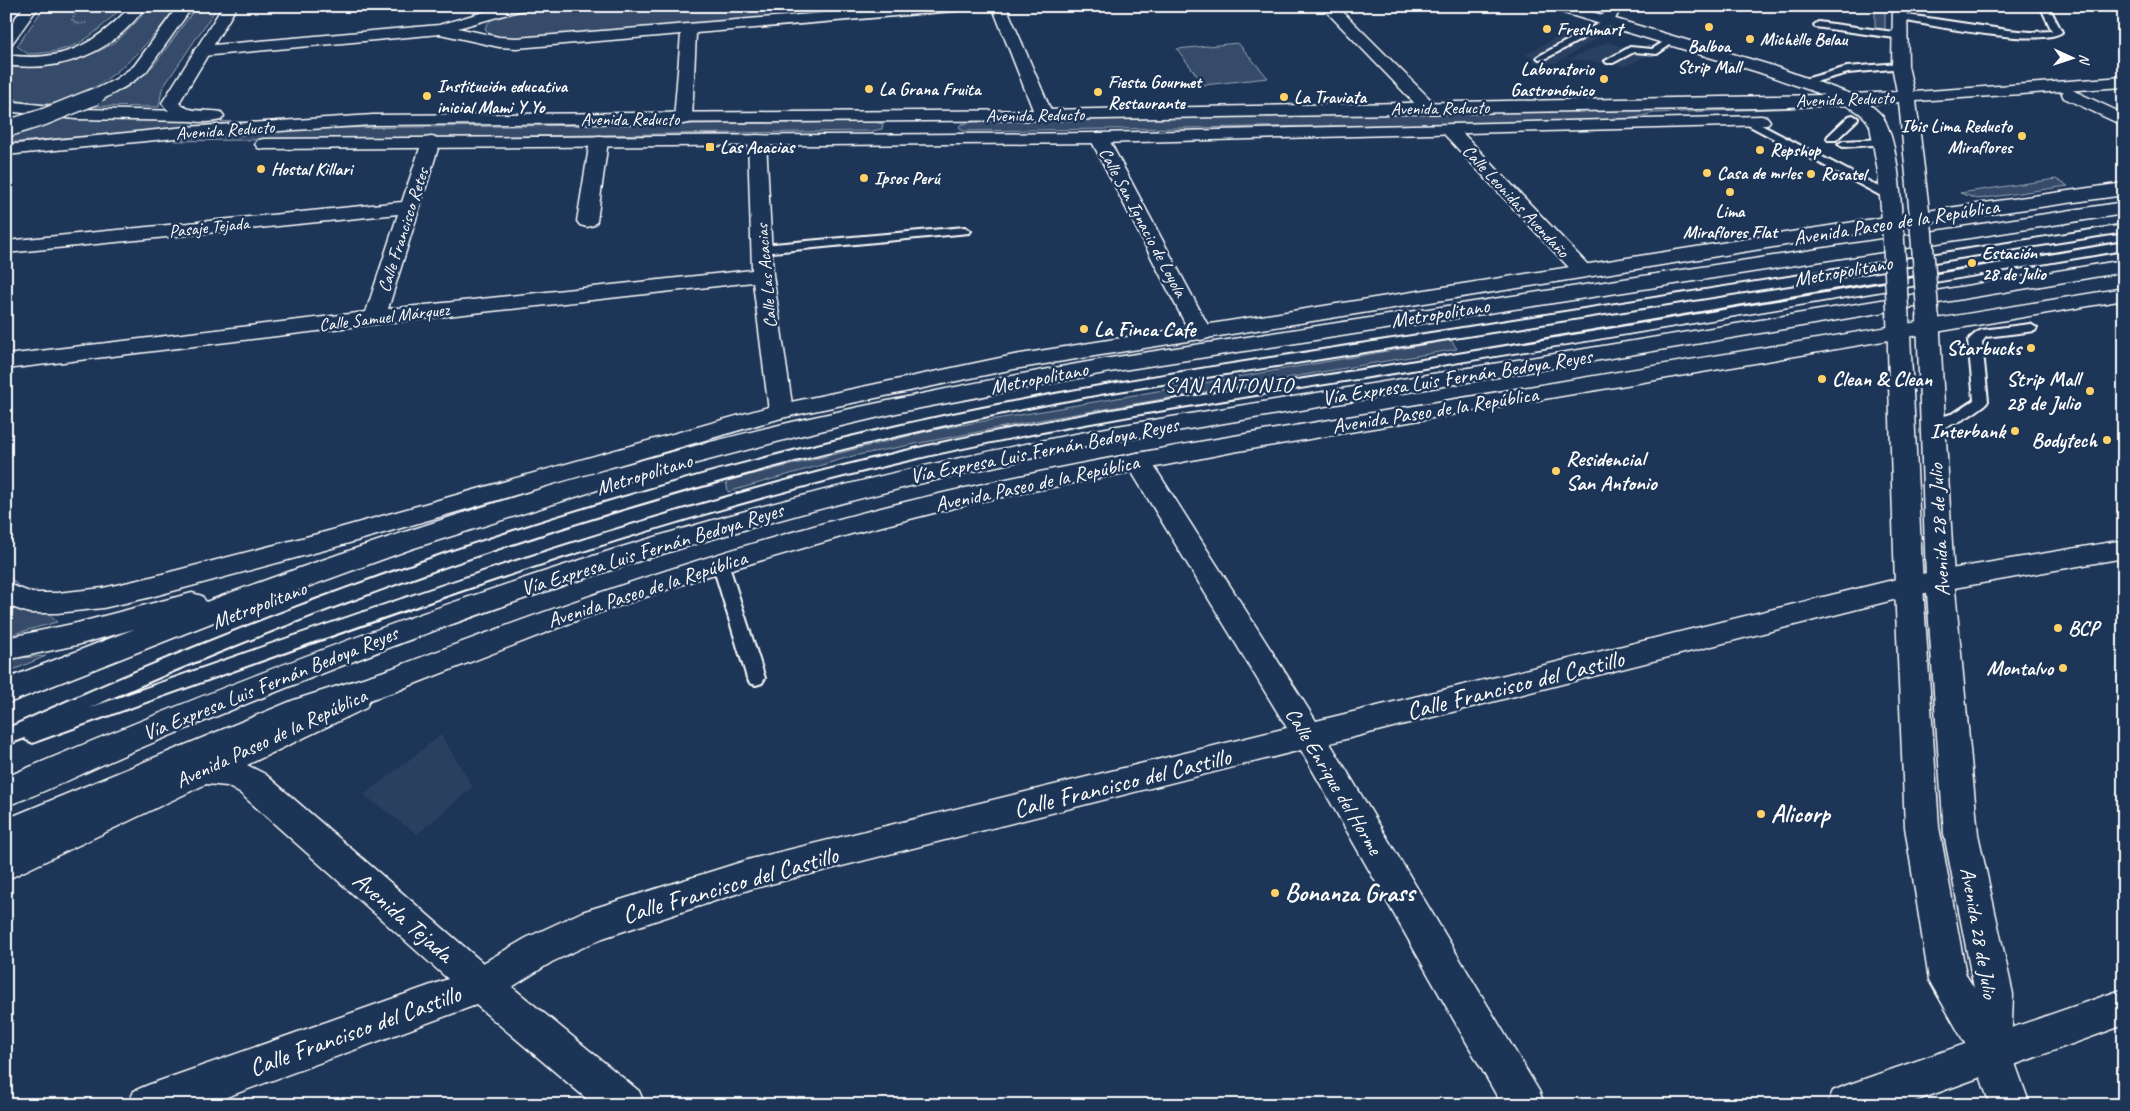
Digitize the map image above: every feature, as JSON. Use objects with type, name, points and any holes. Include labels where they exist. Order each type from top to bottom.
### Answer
[{"type":"main road","points":[[6,42],[32,6]]},
{"type":"main road","points":[[6,60],[23,62],[46,60],[82,52],[103,41],[140,6]]},
{"type":"main road","points":[[6,129],[44,117],[96,96],[122,82],[140,69],[186,6]]},
{"type":"main road","points":[[194,116],[172,108],[170,104],[230,6]]},
{"type":"main road","points":[[202,51],[440,29],[521,6]]},
{"type":"main road","points":[[440,29],[490,40],[517,43],[965,6]]},
{"type":"main road","points":[[999,6],[1044,115]]},
{"type":"main road","points":[[1328,6],[1430,109]]},
{"type":"main road","points":[[1556,6],[1800,79],[1847,87],[1867,87],[1890,83],[1902,71]]},
{"type":"main road","points":[[1607,22],[1614,6]]},
{"type":"main road","name":"Avenida 28 de Julio","points":[[1900,12],[1905,110],[1921,222],[1934,424],[1924,583],[1922,827],[1948,980],[1991,1052],[2010,1105]]},
{"type":"main road","points":[[490,15],[479,27],[481,34],[490,40]]},
{"type":"main road","points":[[683,119],[690,30]]},
{"type":"main road","points":[[1624,125],[1636,120],[1654,117],[1797,112],[1858,105],[1894,89],[1902,71]]},
{"type":"main road","points":[[1800,79],[1858,105]]},
{"type":"main road","points":[[2064,100],[2124,83]]},
{"type":"main road","name":"Avenida Reducto","points":[[1858,105],[1874,117],[1905,110],[2124,83]]},
{"type":"main road","points":[[1883,138],[1882,127],[1905,110],[1933,105],[2064,100],[2087,103],[2115,101]]},
{"type":"main road","points":[[2087,103],[2124,122]]},
{"type":"main road","name":"Avenida Reducto","points":[[1823,119],[1858,105]]},
{"type":"main road","name":"Avenida Reducto","points":[[6,150],[186,132],[373,120],[919,117],[1858,105],[1930,114]]},
{"type":"main road","points":[[6,106],[32,111],[66,113],[373,120]]},
{"type":"main road","points":[[914,138],[919,117]]},
{"type":"main road","name":"Avenida 28 de Julio","points":[[1874,117],[1883,138],[1924,583]]},
{"type":"main road","name":"Avenida Reducto","points":[[6,164],[176,145],[1099,138],[1785,120]]},
{"type":"main road","name":"Calle Leonidas Avendaño","points":[[1450,130],[1583,271]]},
{"type":"main road","name":"Calle San Ignacio de Loyola","points":[[1099,138],[1201,333]]},
{"type":"main road","name":"Calle Las Acacias","points":[[758,140],[763,275],[781,411]]},
{"type":"main road","points":[[587,221],[599,141]]},
{"type":"main road","name":"Calle Francisco Retes","points":[[375,318],[431,142]]},
{"type":"main road","name":"Avenida Paseo de la República","points":[[6,593],[29,603],[57,603],[103,598],[147,588],[325,541],[781,411],[1014,362],[1583,271],[1892,227],[2124,189]]},
{"type":"main road","name":"Pasaje Tejada","points":[[6,248],[411,207]]},
{"type":"main road","points":[[6,692],[305,576],[451,527],[639,470],[786,431],[956,392],[1110,364],[2124,208]]},
{"type":"main road","name":"Vía Expresa Luis Fernán Bedoya Reyes","points":[[6,792],[253,688],[439,617],[651,547],[882,484],[981,460],[1152,427],[2124,266]]},
{"type":"main road","name":"Calle Samuel Márquez","points":[[6,362],[375,318],[763,275]]},
{"type":"main road","name":"Avenida Paseo de la República","points":[[6,865],[164,787],[261,745],[391,681],[568,613],[720,564],[893,514],[1013,486],[1138,461],[1899,324],[2124,294]]},
{"type":"main road","name":"Calle Enrique del Horme","points":[[1138,461],[1309,736],[1525,1105]]},
{"type":"main road","name":"Calle Francisco del Castillo","points":[[148,1105],[481,985],[539,950],[595,924],[752,874],[1924,583],[2124,549]]},
{"type":"main road","points":[[6,649],[77,634],[226,594],[305,576]]},
{"type":"main road","points":[[6,835],[305,709],[391,681]]},
{"type":"main road","points":[[253,784],[251,766],[254,755],[261,745]]},
{"type":"main road","points":[[153,772],[204,770]]},
{"type":"main road","name":"Avenida Tejada","points":[[204,770],[233,773],[253,784],[481,985],[624,1105]]},
{"type":"main road","points":[[1847,1105],[1991,1052],[2124,1007]]},
{"type":"lane","points":[[1900,12],[2029,36],[2053,35],[2057,32],[2046,9],[2042,6]]},
{"type":"lane","points":[[1542,57],[1607,22]]},
{"type":"lane","points":[[1818,25],[1902,36]]},
{"type":"lane","points":[[1610,61],[1633,49],[1654,52],[1670,41]]},
{"type":"lane","points":[[1832,138],[1858,105]]},
{"type":"lane","points":[[1750,122],[1889,196]]},
{"type":"lane","points":[[1842,144],[1883,138]]},
{"type":"lane","points":[[1798,146],[1812,146]]},
{"type":"lane","name":"Metropolitano","points":[[6,738],[154,670],[378,584],[594,512],[702,480],[848,441],[996,409],[1170,378],[2124,228]]},
{"type":"lane","points":[[762,249],[964,231]]},
{"type":"lane","name":"Metropolitano","points":[[6,744],[506,569],[691,512],[905,456],[1083,419],[1835,296],[2124,246]]},
{"type":"lane","points":[[1934,424],[1955,419],[1968,413],[1981,401],[1975,341],[1982,334],[2030,328]]},
{"type":"lane","points":[[720,564],[756,678]]},
{"type":"path","points":[[79,6],[72,20],[77,24],[88,23]]},
{"type":"shaded area","points":[[45,6],[124,6],[82,42],[59,50],[28,54],[17,46]]},
{"type":"shaded area","points":[[151,6],[177,6],[145,45],[103,82],[80,95],[55,103],[31,103],[6,95],[6,68],[61,63],[87,56],[112,44]]},
{"type":"shaded area","points":[[197,6],[218,6],[162,89],[159,107],[83,106],[126,88],[155,64]]},
{"type":"shaded area","points":[[557,6],[923,6],[506,39],[491,34],[485,28],[497,16],[506,13]]},
{"type":"shaded area","points":[[1875,6],[1885,6],[1885,33],[1875,31]]},
{"type":"shaded area","points":[[1569,30],[1598,38],[1556,63],[1537,63],[1533,61],[1536,58],[1525,55]]},
{"type":"shaded area","points":[[1608,42],[1647,56],[1625,66],[1569,59]]},
{"type":"shaded area","points":[[1238,43],[1268,78],[1204,85],[1177,49]]},
{"type":"shaded area","points":[[1802,106],[1804,108],[1654,113],[1619,122],[963,131],[959,127],[961,124],[974,122]]},
{"type":"shaded area","points":[[60,117],[246,122],[6,143],[6,133]]},
{"type":"shaded area","points":[[874,122],[883,124],[882,129],[872,131],[174,141],[177,137],[241,131],[335,128]]},
{"type":"shaded area","points":[[2056,179],[2068,186],[1978,199],[1960,193]]},
{"type":"shaded area","points":[[1451,340],[1457,349],[1040,420],[853,456],[728,492],[726,481],[933,430]]},
{"type":"shaded area","points":[[6,574],[57,622],[6,636]]},
{"type":"shaded area","points":[[46,656],[6,673],[6,659]]},
{"type":"shaded area","points":[[441,735],[473,787],[417,834],[364,795]]},
{"type":"place","name":"Balboa Strip Mall","points":[[1709,27]]},
{"type":"place","name":"Freshmart","points":[[1547,29]]},
{"type":"place","name":"Michèlle Belau","points":[[1750,39]]},
{"type":"place","name":"Laboratorio Gastronómico","points":[[1604,79]]},
{"type":"place","name":"La Grana Fruita","points":[[869,89]]},
{"type":"place","name":"Fiesta Gourmet Restaurante","points":[[1098,92]]},
{"type":"place","name":"Institución educativa inicial Mami Y Yo","points":[[427,96]]},
{"type":"place","name":"La Traviata","points":[[1284,97]]},
{"type":"place","name":"Ibis Lima Reducto Miraflores","points":[[2022,136]]},
{"type":"place","name":"Las Acacias","points":[[710,147]]},
{"type":"place","name":"Repshop","points":[[1760,150]]},
{"type":"place","name":"Hostal Killari","points":[[261,169]]},
{"type":"place","name":"Casa de mrles","points":[[1707,173]]},
{"type":"place","name":"Rosatel","points":[[1811,174]]},
{"type":"place","name":"Ipsos Perú","points":[[864,178]]},
{"type":"place","name":"Lima Miraflores Flat","points":[[1730,192]]},
{"type":"place","name":"Estación 28 de Julio","points":[[1972,263]]},
{"type":"place","name":"La Finca Cafe","points":[[1084,329]]},
{"type":"place","name":"Starbucks","points":[[2031,348]]},
{"type":"place","name":"Clean & Clean","points":[[1822,379]]},
{"type":"place","name":"Strip Mall 28 de Julio","points":[[2090,391]]},
{"type":"place","name":"Interbank","points":[[2015,431]]},
{"type":"place","name":"Bodytech","points":[[2107,440]]},
{"type":"place","name":"Residencial San Antonio","points":[[1556,471]]},
{"type":"place","name":"BCP","points":[[2058,628]]},
{"type":"place","name":"Montalvo","points":[[2063,668]]},
{"type":"place","name":"Alicorp","points":[[1761,814]]},
{"type":"place","name":"Bonanza Grass","points":[[1275,893]]},
{"type":"district","name":"SAN ANTONIO","points":[[1229,385]]}]
